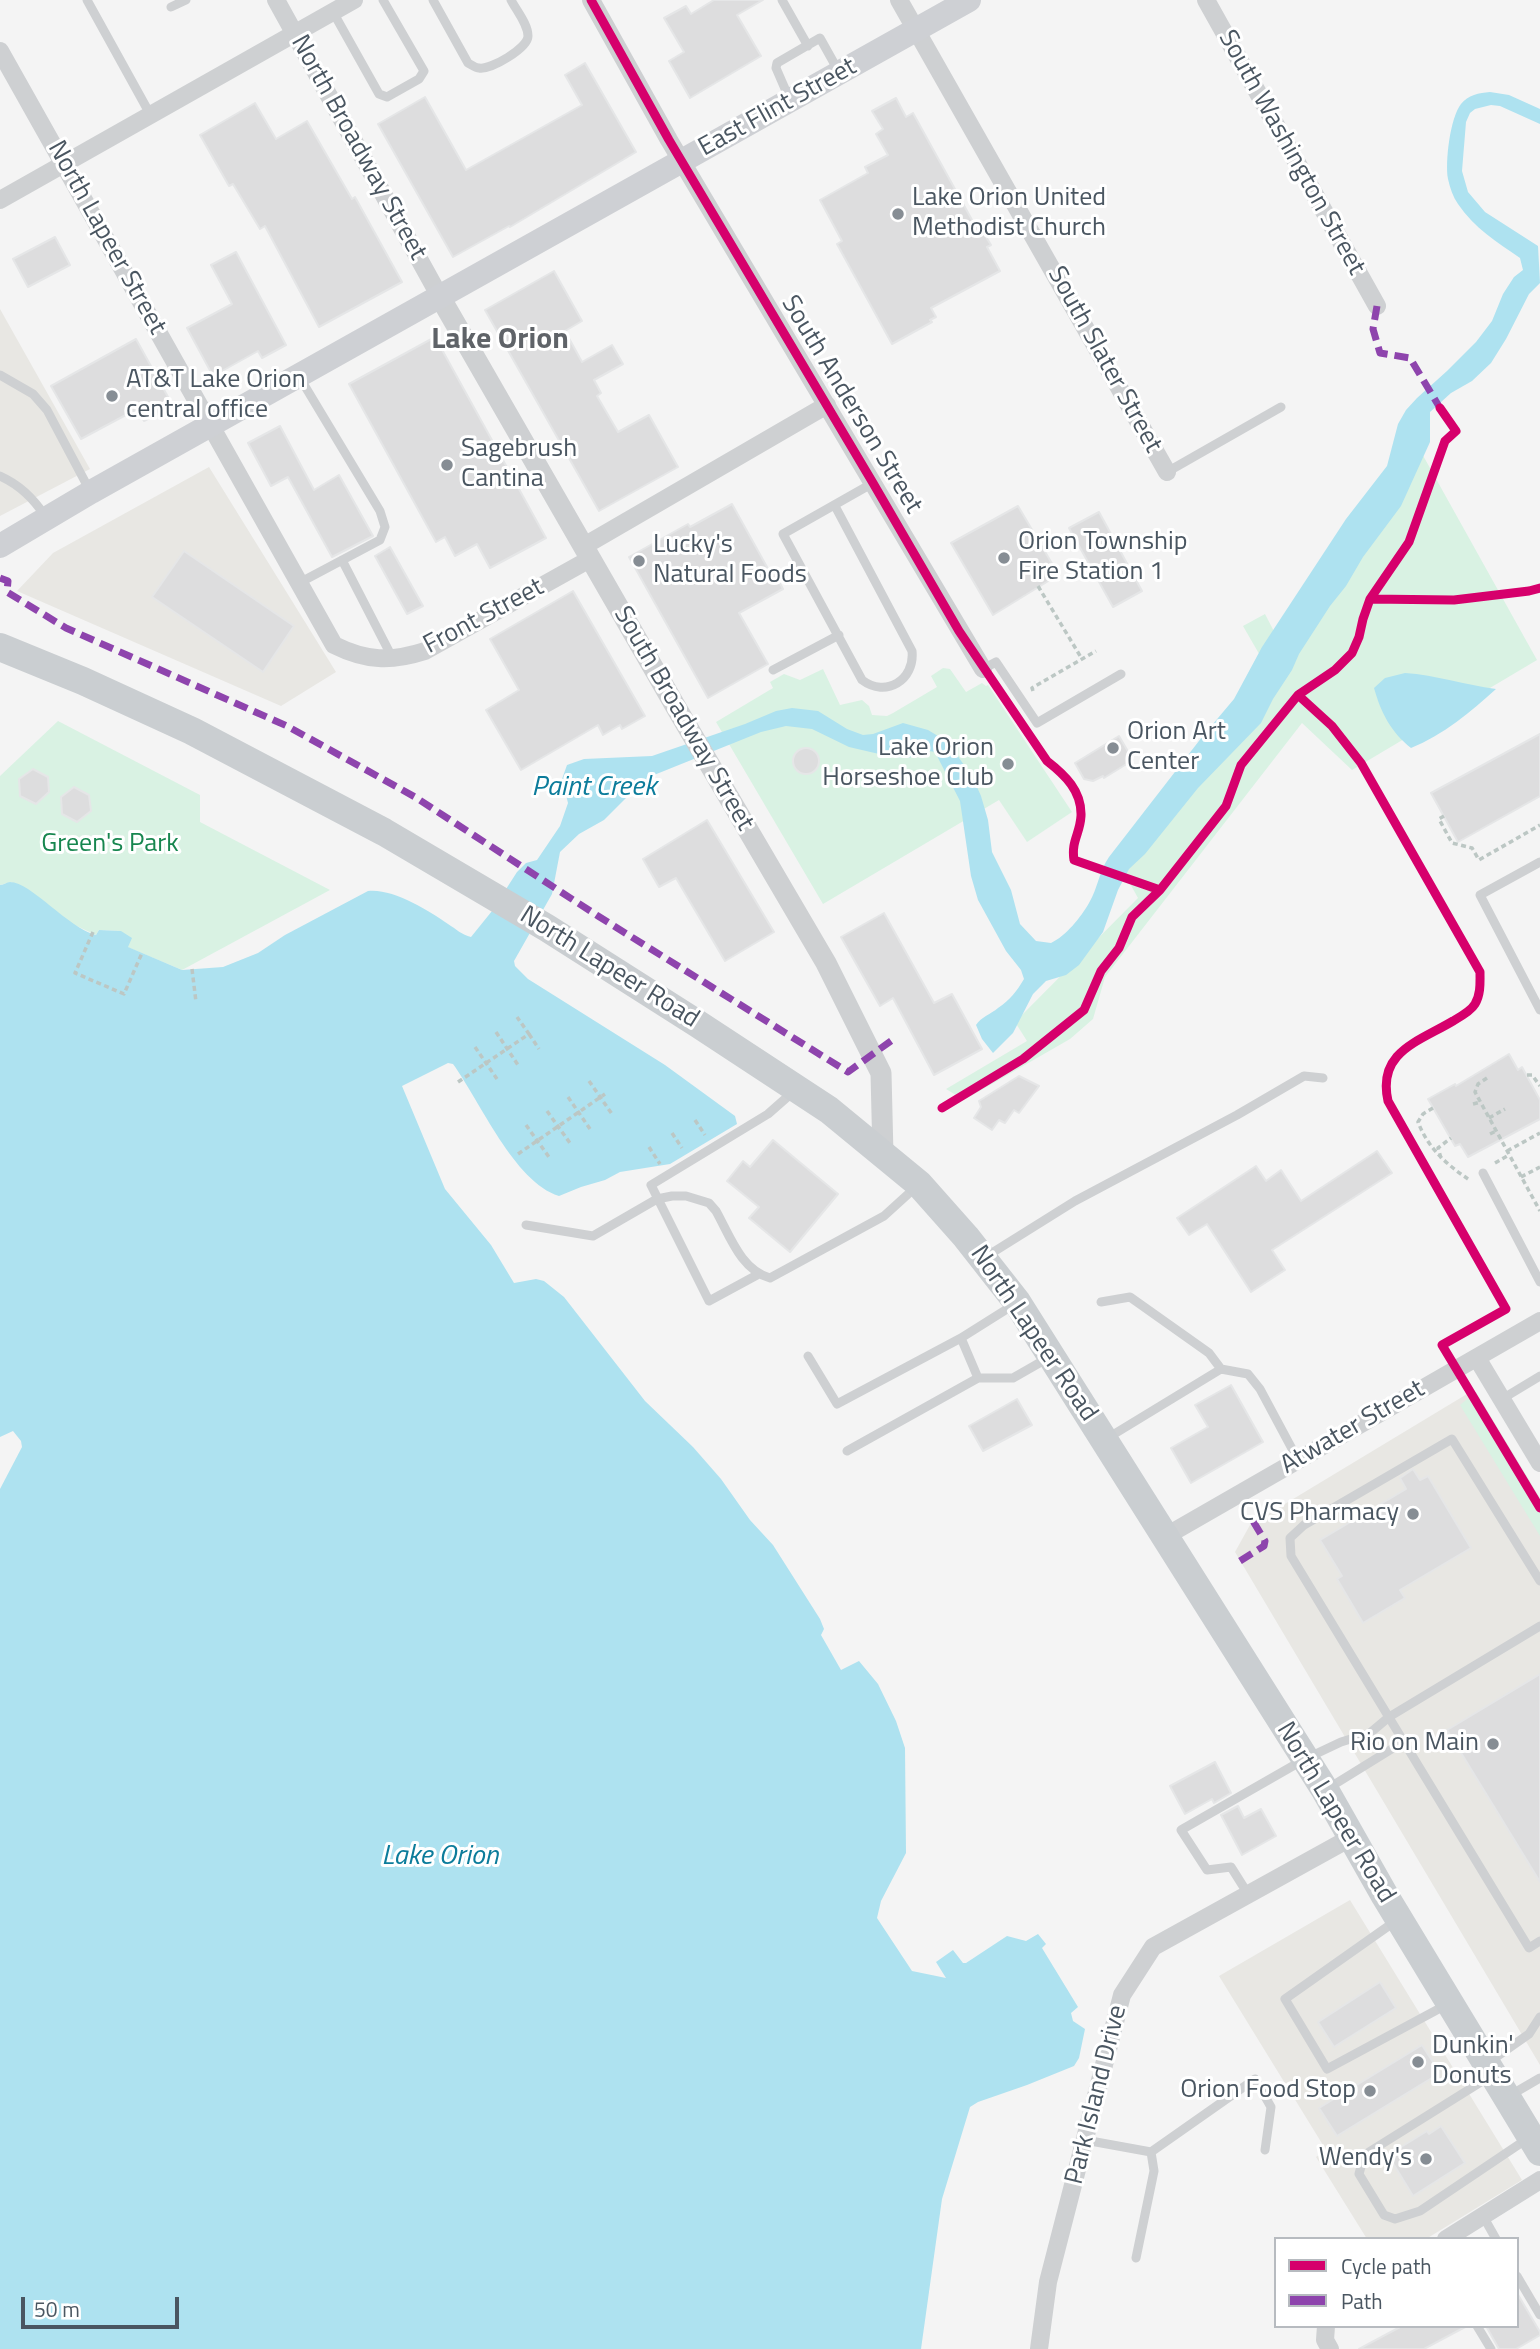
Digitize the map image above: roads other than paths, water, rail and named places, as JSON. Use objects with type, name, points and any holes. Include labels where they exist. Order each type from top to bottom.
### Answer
[{"type":"main road","name":"East Flint Street","points":[[0,546],[91,492],[969,0]]},
{"type":"main road","name":"North Lapeer Road","points":[[0,647],[83,681],[191,731],[384,832],[547,928],[829,1110],[919,1184],[1017,1302],[1052,1356],[1325,1790],[1398,1919],[1535,2144]]},
{"type":"street","name":"North Broadway Street","points":[[275,0],[440,297]]},
{"type":"street","points":[[0,200],[355,0]]},
{"type":"street","name":"South Anderson Street","points":[[591,0],[682,162],[983,669]]},
{"type":"street","name":"South Slater Street","points":[[899,0],[1167,472]]},
{"type":"street","name":"South Washington Street","points":[[1206,0],[1377,306]]},
{"type":"street","name":"North Lapeer Street","points":[[0,51],[334,645]]},
{"type":"street","name":"South Broadway Street","points":[[440,297],[826,963],[881,1073],[883,1154]]},
{"type":"street","name":"Front Street","points":[[334,645],[352,654],[379,659],[404,658],[425,651],[827,405]]},
{"type":"street","name":"Atwater Street","points":[[1166,1535],[1540,1321]]},
{"type":"street","points":[[1477,1357],[1540,1463]]},
{"type":"street","name":"Park Island Drive","points":[[1039,2349],[1048,2282],[1122,1995],[1153,1947],[1352,1837]]},
{"type":"street","points":[[1449,2237],[1540,2180]]},
{"type":"street","points":[[1326,2328],[1325,2340],[1329,2349]]},
{"type":"lane","points":[[87,0],[150,114]]},
{"type":"lane","points":[[171,7],[186,0]]},
{"type":"lane","points":[[333,12],[379,94],[387,97],[419,79],[424,71],[383,0]]},
{"type":"lane","points":[[433,0],[468,63],[479,68],[491,66],[523,47],[528,40],[528,31],[510,0]]},
{"type":"lane","points":[[782,0],[808,46]]},
{"type":"lane","points":[[790,101],[776,68],[777,63],[820,38],[839,74]]},
{"type":"lane","points":[[0,375],[33,394],[47,410],[91,492]]},
{"type":"lane","points":[[299,377],[380,511],[385,527],[380,540],[299,583]]},
{"type":"lane","points":[[1167,472],[1281,407]]},
{"type":"lane","points":[[0,476],[12,481],[38,506],[46,518]]},
{"type":"lane","points":[[835,506],[912,651],[910,670],[896,684],[887,688],[877,688],[862,680],[783,534],[873,483]]},
{"type":"lane","points":[[342,560],[393,659]]},
{"type":"lane","points":[[773,670],[839,635]]},
{"type":"lane","points":[[983,669],[996,662],[1037,723],[1121,674]]},
{"type":"lane","points":[[1540,862],[1480,895],[1536,994],[1540,1010]]},
{"type":"lane","points":[[983,1259],[1076,1201],[1304,1076],[1323,1078]]},
{"type":"lane","points":[[757,1275],[709,1301],[650,1185],[768,1114],[795,1090]]},
{"type":"lane","points":[[1483,1173],[1540,1282]]},
{"type":"lane","points":[[526,1225],[593,1236],[657,1199],[685,1196],[709,1203],[747,1266],[757,1275],[770,1278],[884,1216],[919,1184]]},
{"type":"lane","points":[[1101,1302],[1130,1297],[1209,1353],[1221,1369]]},
{"type":"lane","points":[[808,1356],[837,1404],[961,1338],[1017,1302]]},
{"type":"lane","points":[[961,1338],[978,1378]]},
{"type":"lane","points":[[847,1451],[978,1378],[1013,1378],[1052,1356]]},
{"type":"lane","points":[[1104,1440],[1221,1369],[1248,1374],[1260,1389],[1298,1460]]},
{"type":"lane","points":[[1502,1399],[1540,1376]]},
{"type":"lane","points":[[1540,1581],[1452,1439],[1304,1525],[1290,1538],[1291,1556],[1529,1948],[1540,1941]]},
{"type":"lane","points":[[1248,1894],[1231,1867],[1207,1870],[1181,1830],[1305,1759],[1341,1742],[1370,1733],[1389,1717],[1540,1626]]},
{"type":"lane","points":[[1325,1790],[1403,1742]]},
{"type":"lane","points":[[1398,1919],[1285,1998],[1327,2069],[1450,2003]]},
{"type":"lane","points":[[1535,2144],[1420,2211],[1395,2219],[1384,2215],[1359,2174],[1363,2159],[1369,2152],[1496,2078],[1540,2017]]},
{"type":"lane","points":[[1496,2078],[1540,2078]]},
{"type":"lane","points":[[1085,2140],[1151,2152],[1255,2079],[1271,2107],[1265,2150]]},
{"type":"lane","points":[[1136,2258],[1154,2171],[1151,2152]]},
{"type":"lane","points":[[1483,2216],[1495,2237]]},
{"type":"lane","points":[[1519,2279],[1540,2315]]},
{"type":"lane","points":[[1478,2328],[1491,2349]]},
{"type":"water","name":"Lake Orion","points":[[1490,92],[1509,95],[1540,109],[1540,124],[1500,106],[1475,109],[1466,122],[1462,171],[1468,192],[1485,212],[1538,246],[1540,283],[1529,294],[1491,363],[1472,381],[1451,393],[1430,412],[1430,442],[1401,506],[1363,557],[1299,654],[1261,723],[1198,788],[1145,854],[1129,869],[1118,890],[1103,932],[1079,965],[1066,975],[1046,981],[1033,994],[1013,1033],[993,1053],[982,1039],[976,1025],[1010,998],[1024,979],[978,900],[971,876],[960,801],[935,752],[929,751],[908,758],[892,757],[849,747],[812,729],[786,726],[761,732],[654,775],[604,820],[579,834],[560,852],[552,894],[514,961],[515,966],[528,979],[665,1065],[735,1116],[737,1124],[670,1164],[620,1172],[559,1196],[527,1175],[513,1158],[453,1064],[448,1063],[402,1086],[445,1189],[491,1245],[514,1283],[536,1279],[544,1281],[564,1297],[645,1401],[693,1447],[773,1545],[820,1619],[824,1629],[821,1635],[841,1670],[859,1661],[878,1684],[896,1721],[905,1748],[906,1853],[881,1901],[877,1918],[912,1971],[946,1978],[936,1962],[953,1950],[963,1963],[966,1963],[1007,1936],[1026,1941],[1038,1934],[1046,1944],[1042,1948],[1078,2007],[1071,2013],[1073,2021],[1085,2029],[1079,2058],[1074,2066],[970,2107],[942,2199],[921,2349],[0,2349],[0,1489],[22,1447],[13,1431],[0,1437],[0,885],[10,882],[19,884],[85,931],[96,935],[99,930],[121,931],[132,938],[128,947],[182,970],[223,967],[258,953],[285,935],[368,891],[399,896],[471,937],[492,911],[517,872],[526,863],[537,860],[560,826],[568,803],[562,779],[567,765],[584,759],[652,756],[776,711],[792,708],[818,711],[847,729],[863,735],[903,723],[928,730],[948,742],[973,778],[981,796],[988,820],[992,852],[1011,890],[1020,924],[1036,941],[1051,943],[1057,940],[1082,914],[1109,857],[1234,699],[1262,647],[1346,519],[1387,466],[1398,424],[1406,410],[1476,342],[1492,321],[1503,294],[1514,277],[1523,270],[1520,258],[1486,234],[1464,213],[1448,179],[1449,140],[1457,111],[1470,97]]},
{"type":"water","points":[[1405,673],[1496,689],[1456,722],[1411,748],[1388,721],[1374,688],[1385,678]]},
{"type":"place","name":"Lake Orion United Methodist Church","points":[[898,214]]},
{"type":"place","name":"AT&T Lake Orion central office","points":[[112,396]]},
{"type":"place","name":"Sagebrush Cantina","points":[[447,465]]},
{"type":"place","name":"Orion Township Fire Station 1","points":[[1004,558]]},
{"type":"place","name":"Lucky's Natural Foods","points":[[639,561]]},
{"type":"place","name":"Orion Art Center","points":[[1113,748]]},
{"type":"place","name":"Lake Orion Horseshoe Club","points":[[1008,764]]},
{"type":"place","name":"CVS Pharmacy","points":[[1413,1514]]},
{"type":"place","name":"Rio on Main","points":[[1493,1744]]},
{"type":"place","name":"Dunkin' Donuts","points":[[1418,2062]]},
{"type":"place","name":"Orion Food Stop","points":[[1370,2091]]},
{"type":"place","name":"Wendy's","points":[[1426,2159]]},
{"type":"district","name":"Lake Orion","points":[[500,341]]},
{"type":"water label","name":"Paint Creek","points":[[594,788]]},
{"type":"park label","name":"Green's Park","points":[[110,845]]}]
